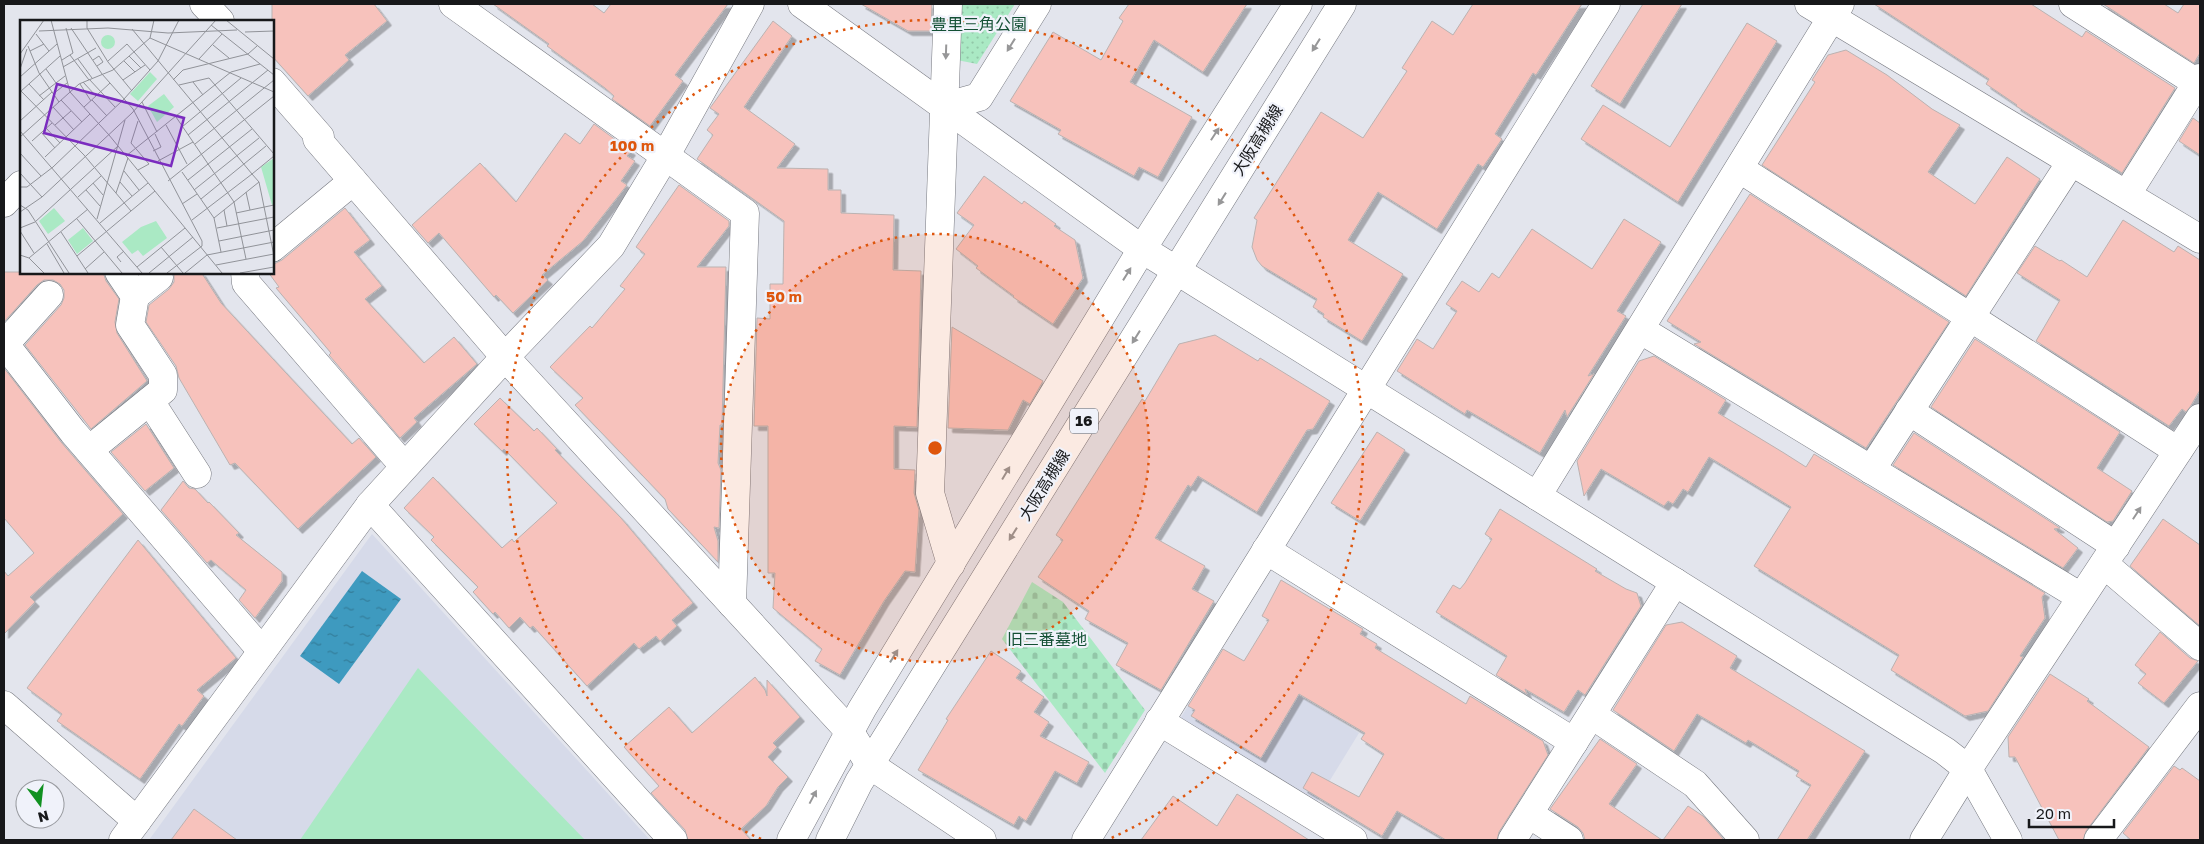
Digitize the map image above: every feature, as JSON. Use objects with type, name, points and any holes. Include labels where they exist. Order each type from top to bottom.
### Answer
[{"type":"street","points":[[204,4],[219,20]]},
{"type":"street","points":[[453,4],[745,213],[732,604]]},
{"type":"street","points":[[4,705],[130,831],[370,505],[505,357],[612,246],[666,156],[750,4]]},
{"type":"street","points":[[802,4],[1142,249],[1945,751],[1968,769],[2008,840]]},
{"type":"street","points":[[948,4],[930,493],[951,564]]},
{"type":"street","points":[[943,107],[979,97],[1037,4]]},
{"type":"street","name":"16","points":[[791,840],[850,732],[1142,249],[1298,4]]},
{"type":"street","name":"大阪高槻線","points":[[830,840],[859,782],[1342,4]]},
{"type":"street","points":[[1086,840],[1606,4]]},
{"type":"street","points":[[2073,4],[2199,80],[2127,194]]},
{"type":"street","points":[[1537,496],[1740,169],[1827,8],[2071,162],[2127,194],[2200,240]]},
{"type":"street","points":[[274,84],[320,137],[317,139],[505,357],[850,732],[870,765],[982,840]]},
{"type":"street","points":[[1871,470],[2071,162]]},
{"type":"street","points":[[1740,169],[2178,451]]},
{"type":"street","points":[[274,246],[353,181]]},
{"type":"street","points":[[4,203],[20,186]]},
{"type":"street","points":[[120,274],[135,296]]},
{"type":"street","points":[[245,274],[246,283],[404,466]]},
{"type":"street","points":[[89,450],[163,390],[163,375],[130,326],[135,296],[159,277]]},
{"type":"street","points":[[49,295],[4,343],[89,450],[262,651]]},
{"type":"street","points":[[1641,330],[2081,598]]},
{"type":"street","points":[[150,401],[197,474]]},
{"type":"street","points":[[1909,411],[2110,555],[2200,646]]},
{"type":"street","points":[[1924,840],[1968,769],[2200,418]]},
{"type":"street","points":[[370,505],[673,840]]},
{"type":"street","points":[[1266,550],[1574,742]]},
{"type":"street","points":[[1512,840],[1675,582]]},
{"type":"street","points":[[2098,840],[2200,706]]},
{"type":"street","points":[[1592,715],[1695,784],[1745,840]]},
{"type":"street","points":[[1160,721],[1353,840]]},
{"type":"street","points":[[1529,814],[1569,840]]},
{"type":"shaded area","points":[[372,534],[650,840],[149,840]]},
{"type":"shaded area","points":[[1223,649],[1359,733],[1316,803],[1180,719]]},
{"type":"green space","name":"豊里三角公園","points":[[958,4],[1015,4],[977,64],[957,60]]},
{"type":"green space","name":"旧三番墓地","points":[[1032,582],[1063,602],[1145,710],[1105,773],[1002,639]]},
{"type":"green space","points":[[418,668],[585,840],[300,840]]},
{"type":"water","points":[[362,571],[401,599],[339,684],[300,656]]},
{"type":"building","points":[[272,4],[374,4],[387,21],[345,55],[349,60],[308,96],[274,58],[274,20],[272,20]]},
{"type":"building","points":[[493,4],[592,4],[604,13],[611,4],[728,4],[675,75],[683,81],[650,126],[612,99],[614,96],[605,88],[547,46],[549,44]]},
{"type":"building","points":[[861,4],[932,4],[931,31],[908,31]]},
{"type":"building","points":[[1129,4],[1247,4],[1203,72],[1154,40],[1130,82],[1192,117],[1158,177],[1139,167],[1134,176],[1058,134],[1061,130],[1010,101],[1053,32],[1101,60],[1123,21],[1119,18]]},
{"type":"building","points":[[1473,4],[1582,4],[1536,75],[1533,73],[1495,134],[1502,139],[1483,167],[1478,164],[1437,229],[1378,192],[1348,240],[1403,274],[1362,341],[1323,317],[1324,314],[1313,307],[1317,299],[1262,266],[1257,260],[1252,247],[1257,220],[1254,218],[1321,112],[1363,138],[1407,71],[1402,68],[1432,21],[1453,35]]},
{"type":"building","points":[[1643,4],[1682,4],[1620,104],[1591,86]]},
{"type":"building","points":[[1874,4],[2031,4],[2082,37],[2086,31],[2175,88],[2122,173],[2016,106],[1986,84],[1989,79]]},
{"type":"building","points":[[2103,4],[2164,4],[2178,13],[2184,4],[2200,4],[2200,53],[2194,63]]},
{"type":"building","points":[[773,21],[792,36],[744,107],[795,144],[777,168],[828,169],[828,190],[841,190],[841,213],[894,215],[893,270],[921,271],[917,427],[894,426],[894,469],[915,470],[914,493],[919,510],[915,572],[905,571],[884,601],[840,675],[815,661],[822,649],[773,608],[775,573],[768,573],[768,426],[754,426],[757,318],[770,319],[770,284],[783,284],[784,221],[697,159],[713,135],[707,130],[719,114],[710,108]]},
{"type":"building","points":[[1747,23],[1777,41],[1678,202],[1581,139],[1603,105],[1670,147]]},
{"type":"building","points":[[1846,50],[1887,75],[1932,109],[1960,125],[1928,172],[1975,204],[2007,157],[2040,179],[1966,296],[1762,165],[1815,82],[1812,80],[1828,55]]},
{"type":"building","points":[[2193,118],[2200,123],[2200,155],[2179,141]]},
{"type":"building","points":[[594,124],[631,151],[627,156],[635,161],[621,181],[627,185],[583,241],[542,275],[548,280],[513,313],[496,295],[494,297],[439,233],[428,243],[412,225],[480,163],[516,202],[565,133],[580,144]]},
{"type":"building","points":[[984,176],[1022,204],[1024,201],[1056,224],[1054,226],[1075,240],[1083,278],[1053,324],[1013,297],[976,268],[978,266],[956,249],[974,225],[957,213]]},
{"type":"building","points":[[679,185],[729,221],[729,226],[697,267],[726,267],[722,425],[720,425],[718,463],[721,470],[719,528],[714,527],[718,541],[718,562],[668,509],[665,499],[575,405],[583,398],[550,367],[590,326],[592,328],[625,289],[620,286],[645,254],[636,247]]},
{"type":"building","points":[[1750,194],[1949,322],[1866,448],[1694,344],[1701,342],[1667,321]]},
{"type":"building","points":[[345,208],[370,240],[354,252],[382,286],[365,299],[424,363],[454,337],[477,364],[414,418],[417,422],[400,438],[329,355],[331,353],[276,288],[279,287],[269,274],[274,274],[274,264],[282,260]]},
{"type":"building","points":[[1624,219],[1661,242],[1617,311],[1626,316],[1588,376],[1594,374],[1567,417],[1565,410],[1540,453],[1467,410],[1465,414],[1397,371],[1417,339],[1433,349],[1457,311],[1446,304],[1462,281],[1479,292],[1492,273],[1499,278],[1532,229],[1592,269]]},
{"type":"building","points":[[2123,220],[2174,252],[2178,246],[2200,260],[2200,390],[2186,412],[2182,409],[2169,426],[2036,341],[2060,300],[2017,273],[2035,246],[2087,277]]},
{"type":"building","points":[[4,272],[20,272],[20,274],[104,274],[106,281],[119,299],[115,322],[117,333],[147,381],[91,429],[25,345],[61,305],[64,298],[64,290],[60,284],[53,280],[44,280],[37,285],[4,322]]},
{"type":"building","points":[[174,274],[202,274],[221,303],[352,444],[359,438],[376,457],[298,529],[235,463],[230,465],[179,378],[176,366],[146,322],[149,305],[169,289],[174,282]]},
{"type":"building","points":[[952,327],[1043,381],[1030,404],[1023,400],[1008,430],[948,428]]},
{"type":"building","points":[[1215,335],[1258,361],[1260,358],[1330,401],[1313,429],[1307,430],[1257,512],[1198,476],[1191,487],[1188,485],[1155,538],[1205,566],[1192,589],[1214,601],[1161,690],[1116,665],[1128,643],[1085,619],[1089,611],[1038,577],[1063,540],[1056,535],[1142,399],[1145,401],[1179,344]]},
{"type":"building","points":[[1975,339],[2120,432],[2097,468],[2132,491],[2113,521],[2107,522],[1931,407]]},
{"type":"building","points":[[1654,356],[1726,400],[1718,413],[1806,467],[1814,454],[2045,593],[2042,597],[2045,618],[2020,656],[2023,657],[1988,711],[1965,716],[1891,670],[1899,655],[1754,566],[1791,507],[1709,457],[1688,492],[1683,489],[1673,504],[1668,501],[1664,506],[1601,469],[1584,496],[1577,461],[1639,361]]},
{"type":"building","points":[[4,368],[61,442],[123,514],[30,597],[35,602],[4,634],[4,571],[8,576],[34,553],[4,518]]},
{"type":"building","points":[[500,398],[534,431],[537,428],[557,449],[555,450],[621,518],[693,603],[672,620],[677,626],[660,641],[656,636],[639,649],[634,643],[587,686],[533,626],[530,628],[520,617],[509,628],[495,612],[493,614],[473,592],[478,587],[431,540],[434,537],[404,508],[433,477],[502,548],[512,539],[514,542],[557,503],[504,449],[502,451],[474,424]]},
{"type":"building","points":[[146,424],[174,468],[145,491],[111,452]]},
{"type":"building","points":[[1377,432],[1405,450],[1360,521],[1331,503]]},
{"type":"building","points":[[1914,433],[2060,528],[2054,529],[2078,548],[2063,568],[1893,465]]},
{"type":"building","points":[[183,481],[189,488],[195,489],[209,502],[239,533],[236,535],[282,572],[282,581],[255,618],[239,600],[246,590],[211,560],[207,563],[161,510]]},
{"type":"building","points":[[1500,509],[1597,569],[1595,571],[1626,589],[1637,593],[1641,606],[1585,695],[1578,690],[1564,712],[1525,689],[1527,694],[1496,675],[1507,656],[1436,612],[1453,585],[1460,589],[1465,583],[1492,539],[1485,534]]},
{"type":"building","points":[[2163,519],[2200,545],[2200,626],[2130,566]]},
{"type":"building","points":[[138,540],[236,658],[197,690],[204,696],[182,726],[179,724],[140,779],[57,721],[62,714],[27,688]]},
{"type":"building","points":[[1281,580],[1363,629],[1360,634],[1377,644],[1375,648],[1466,704],[1470,696],[1543,741],[1548,755],[1499,832],[1497,840],[1446,840],[1397,811],[1382,836],[1303,788],[1312,772],[1359,797],[1384,754],[1361,739],[1365,733],[1299,694],[1261,758],[1191,716],[1195,710],[1188,706],[1223,649],[1244,661],[1269,620],[1262,616]]},
{"type":"building","points":[[1682,622],[1737,656],[1730,668],[1865,751],[1807,840],[1777,840],[1811,785],[1796,776],[1799,771],[1748,740],[1746,743],[1697,714],[1674,751],[1613,710],[1666,625]]},
{"type":"building","points":[[2160,632],[2190,658],[2198,661],[2164,703],[2138,683],[2146,674],[2135,665]]},
{"type":"building","points":[[991,651],[1021,671],[1016,678],[1044,697],[1034,712],[1049,722],[1040,736],[1089,762],[1077,783],[1055,771],[1026,821],[1019,816],[1014,825],[918,770],[948,720],[946,719]]},
{"type":"building","points":[[2050,674],[2089,699],[2087,701],[2149,747],[2086,831],[2083,840],[2059,840],[2015,757],[2009,757],[2008,737]]},
{"type":"building","points":[[755,677],[765,690],[767,696],[767,680],[800,717],[773,743],[777,747],[768,757],[788,777],[778,787],[766,806],[741,829],[751,840],[688,840],[685,830],[651,793],[659,786],[624,747],[669,707],[692,733]]},
{"type":"building","points":[[1600,739],[1637,764],[1609,804],[1662,840],[1585,840],[1583,833],[1578,827],[1550,809]]},
{"type":"building","points":[[2174,766],[2180,770],[2182,768],[2200,781],[2200,840],[2131,840],[2123,833]]},
{"type":"building","points":[[1237,794],[1309,840],[1141,840],[1173,796],[1217,826]]},
{"type":"building","points":[[1688,806],[1703,816],[1724,840],[1663,840]]},
{"type":"building","points":[[194,809],[237,840],[171,840]]}]
